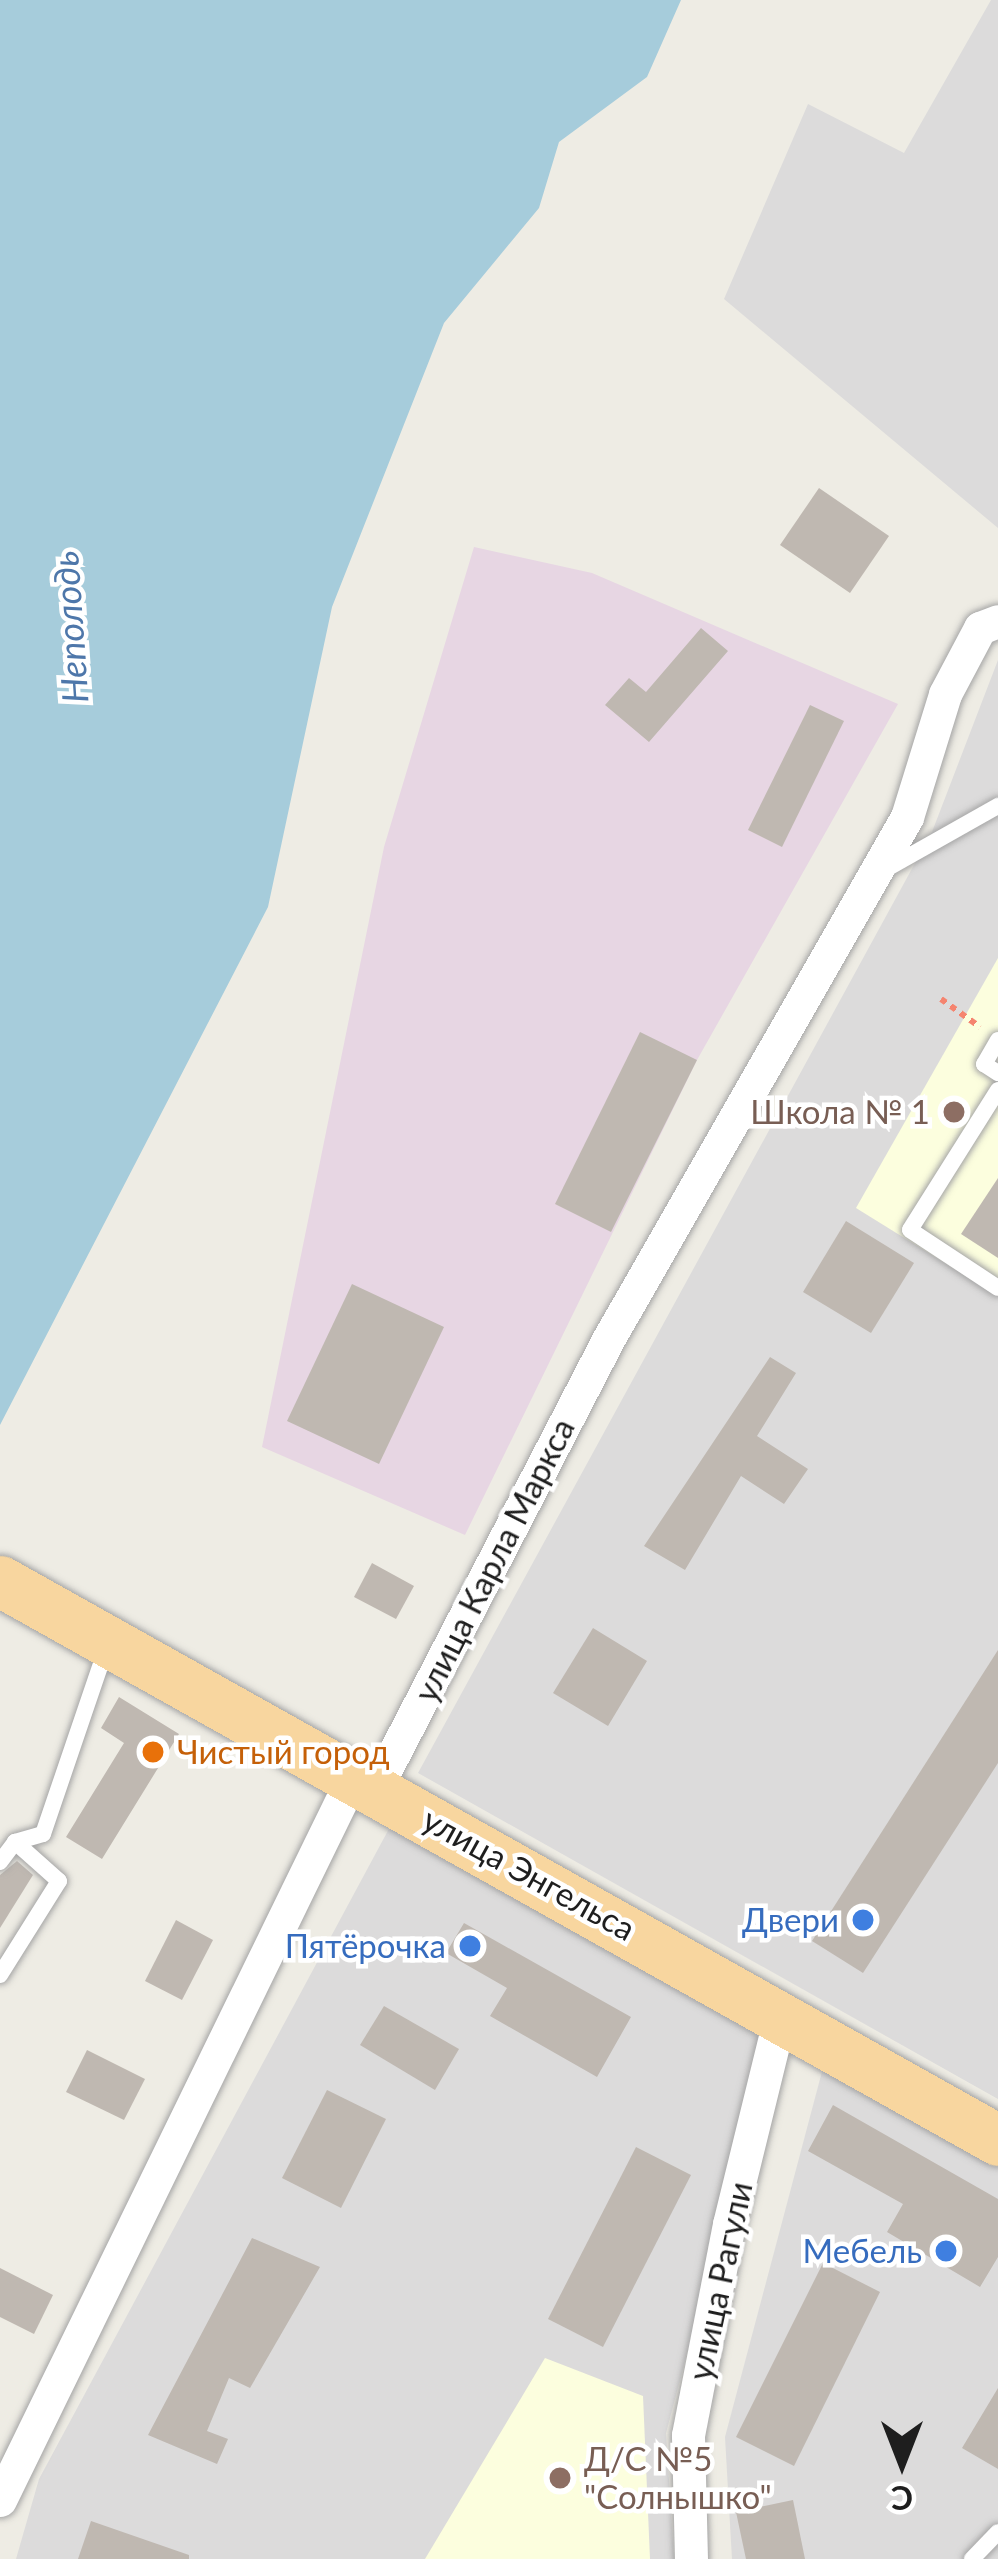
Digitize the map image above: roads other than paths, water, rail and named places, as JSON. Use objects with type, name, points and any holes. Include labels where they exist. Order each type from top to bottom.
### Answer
[{"type":"main road","name":"улица Энгельса","points":[[0,1581],[802,2026],[998,2140]]},
{"type":"street","name":"улица Карла Маркса","points":[[4,2478],[344,1795],[376,1788],[609,1338],[907,817],[945,694],[980,628],[998,621]]},
{"type":"street","name":"улица Рагули","points":[[691,2559],[688,2435],[729,2224],[776,2032],[802,2026]]},
{"type":"lane","points":[[873,876],[998,806]]},
{"type":"lane","points":[[998,1040],[984,1064],[998,1073]]},
{"type":"lane","points":[[998,1090],[910,1230],[998,1288]]},
{"type":"lane","points":[[0,1862],[15,1842],[43,1834],[97,1653],[130,1652]]},
{"type":"lane","points":[[0,1975],[59,1881],[15,1842]]},
{"type":"lane","points":[[972,2559],[998,2532]]},
{"type":"water","name":"Неполодь","points":[[0,0],[681,0],[647,77],[559,142],[539,208],[444,323],[332,607],[268,907],[0,1425]]},
{"type":"place","name":"Школа № 1","points":[[954,1112]]},
{"type":"place","name":"Чистый город","points":[[153,1752]]},
{"type":"place","name":"Двери","points":[[863,1920]]},
{"type":"place","name":"Пятёрочка","points":[[470,1946]]},
{"type":"place","name":"Мебель","points":[[946,2251]]},
{"type":"place","name":"Д/С №5 \"Солнышко\"","points":[[560,2478]]}]
